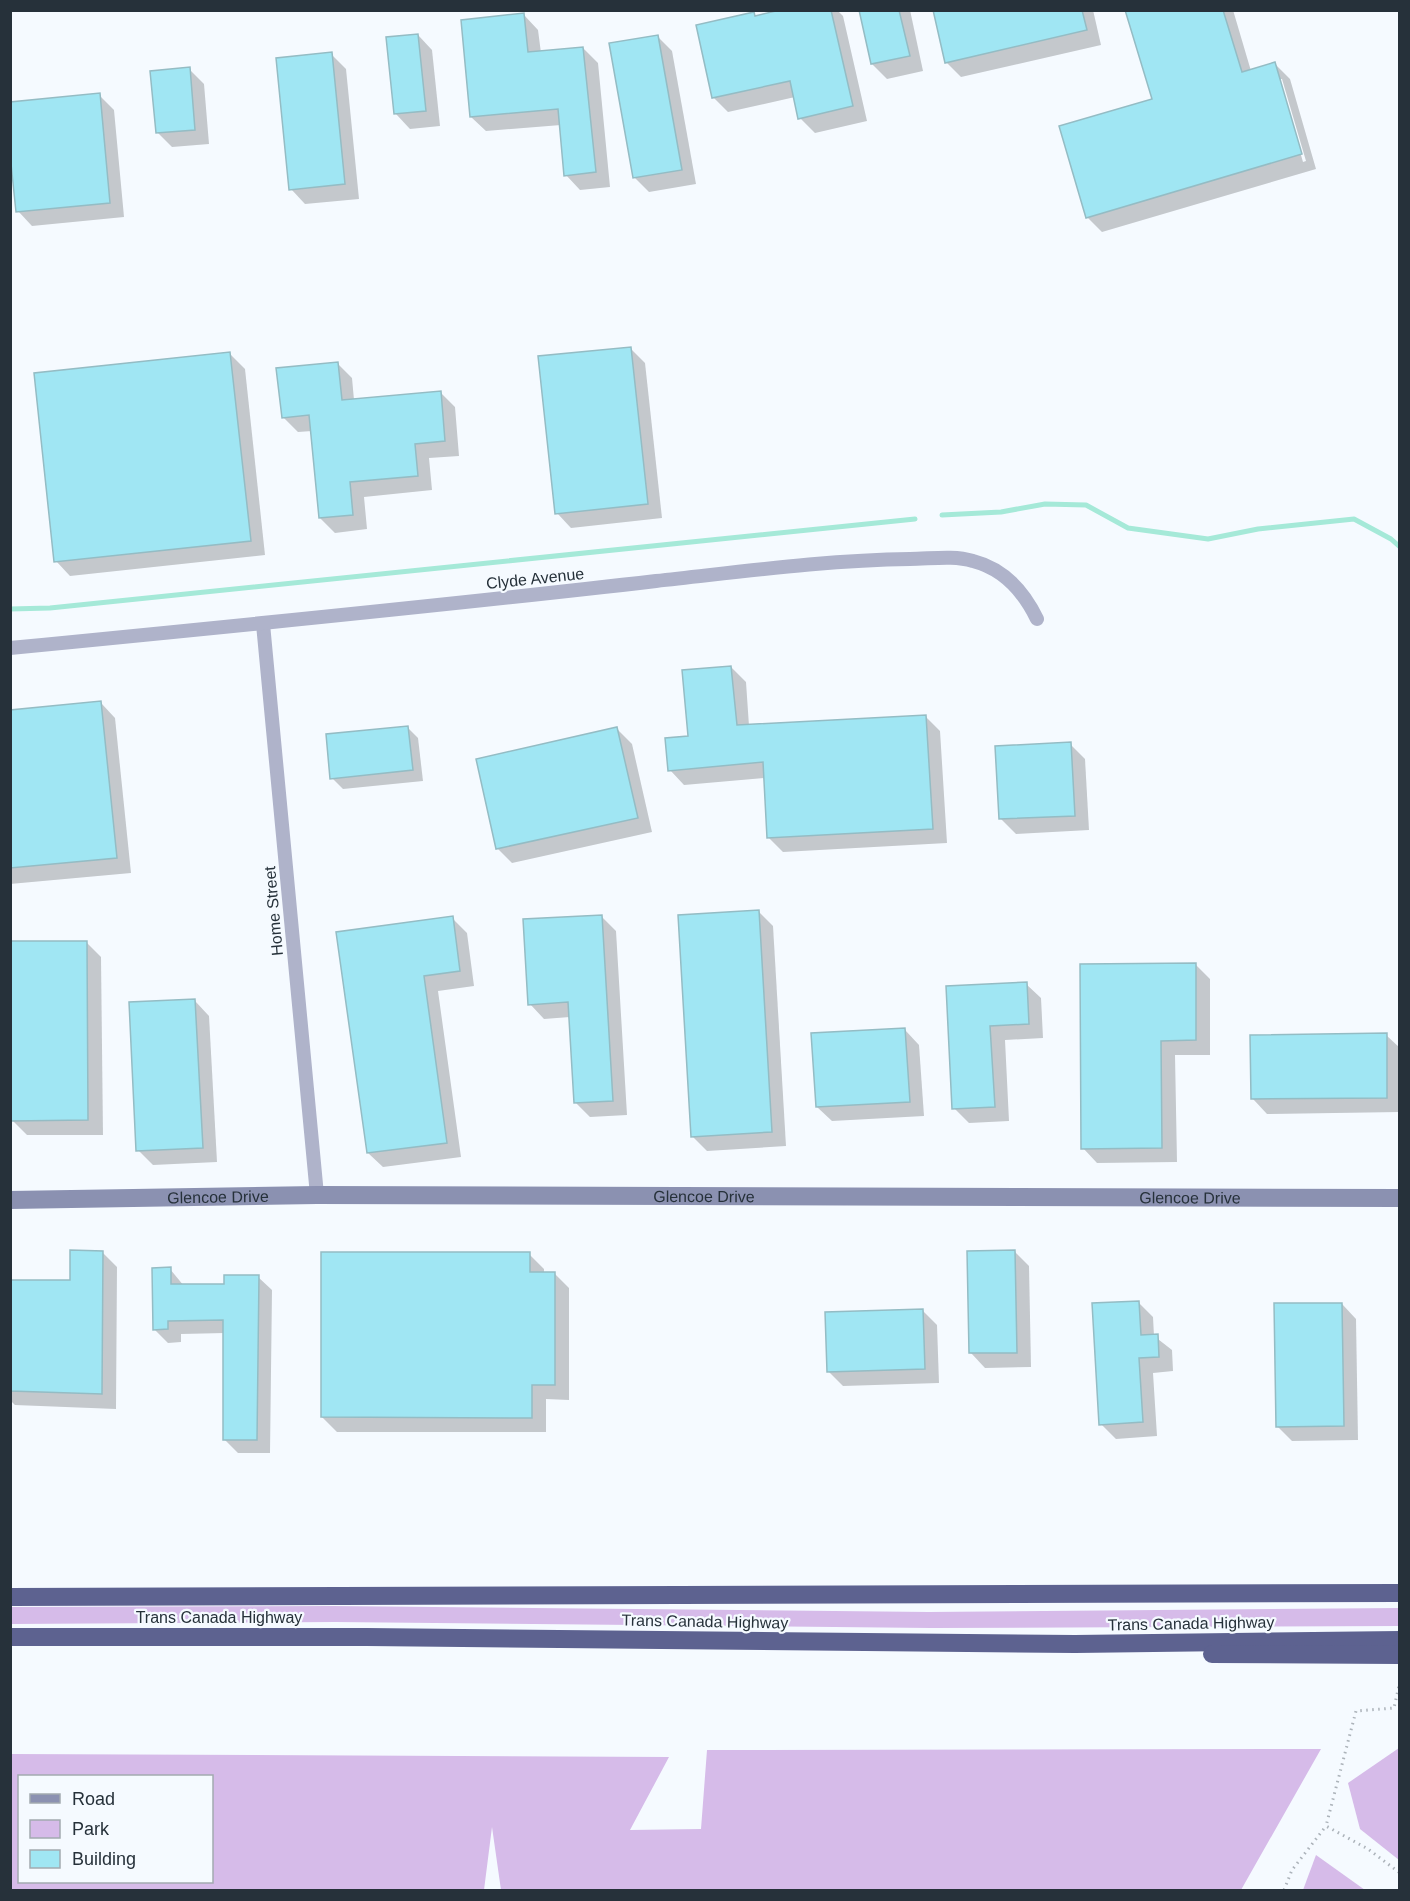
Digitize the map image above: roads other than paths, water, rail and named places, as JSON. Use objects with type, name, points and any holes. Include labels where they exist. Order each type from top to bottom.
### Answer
[{"type":"highway","name":"Trans Canada Highway","points":[[10,1597],[1400,1593]]},
{"type":"highway","name":"Trans Canada Highway","points":[[10,1637],[343,1636],[1119,1644],[1400,1640]]},
{"type":"highway","points":[[1119,1644],[1151,1652],[1400,1655]]},
{"type":"street","name":"Clyde Avenue","points":[[10,648],[263,624],[793,566],[941,558],[974,561],[997,571],[1021,592],[1038,620]]},
{"type":"street","name":"Home Street","points":[[263,624],[317,1195]]},
{"type":"street","name":"Glencoe Drive","points":[[10,1200],[317,1195],[1400,1198]]},
{"type":"waterway","points":[[942,515],[1001,512],[1045,504],[1086,505],[1128,528],[1208,539],[1258,529],[1354,519],[1391,539],[1400,547]]},
{"type":"waterway","points":[[10,609],[50,608],[915,519]]}]
